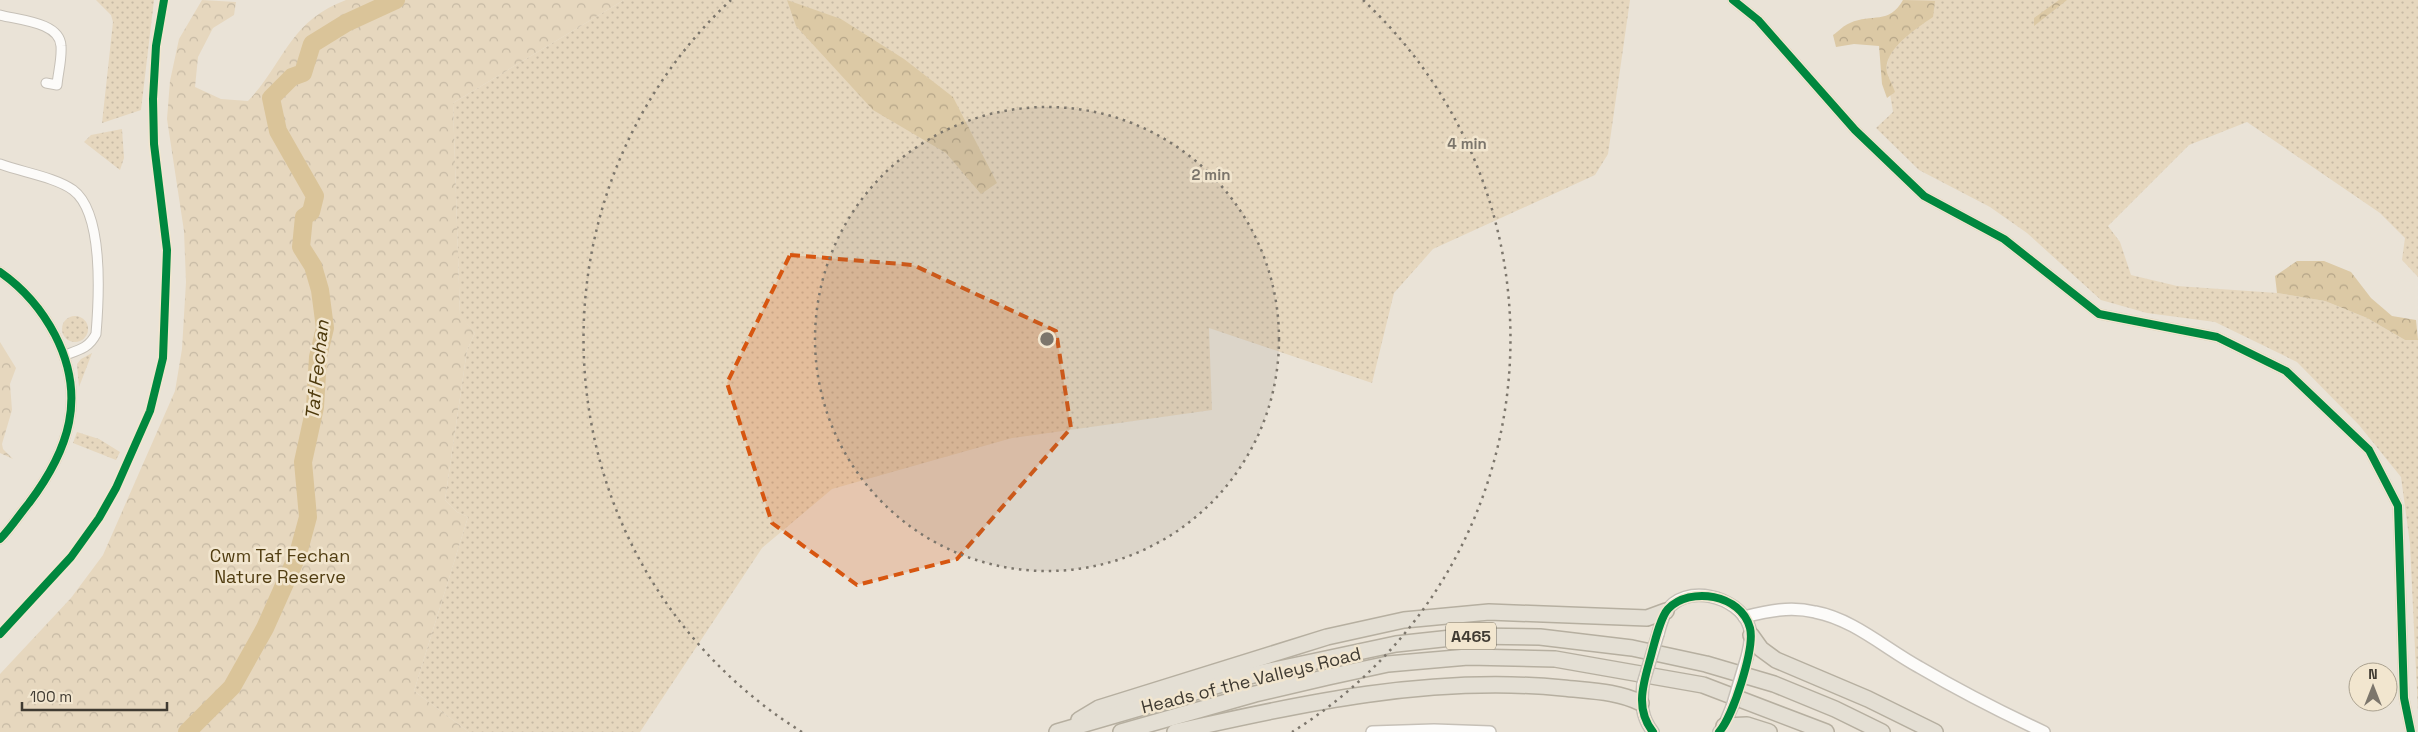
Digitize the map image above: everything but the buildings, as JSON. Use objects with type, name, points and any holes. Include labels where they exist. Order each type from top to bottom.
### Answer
[{"type":"highway","points":[[1061,731],[1099,708],[1327,637],[1404,620],[1489,612],[1647,618],[1666,611]]},
{"type":"highway","points":[[1751,635],[1761,649],[1776,660],[1868,699],[1935,732]]},
{"type":"highway","name":"Heads of the Valleys Road","points":[[1061,731],[1260,674],[1396,644],[1479,636],[1540,637],[1586,642],[1632,648],[1706,664],[1774,684],[1835,709],[1882,732]]},
{"type":"highway","name":"Heads of the Valleys Road","points":[[1121,732],[1255,694],[1328,676],[1388,664],[1468,657],[1555,659],[1703,685],[1826,732]]},
{"type":"highway","points":[[1175,732],[1285,707],[1380,692],[1465,685],[1524,684],[1608,693],[1629,697],[1641,703]]},
{"type":"highway","points":[[1722,729],[1747,725],[1769,732]]},
{"type":"street","points":[[1733,0],[1758,20],[1856,130],[1924,196],[2004,239],[2099,314],[2217,337],[2286,371],[2369,450],[2398,506],[2404,698],[2411,732]]},
{"type":"street","points":[[0,15],[48,28],[57,33],[61,46],[57,85],[46,83]]},
{"type":"street","points":[[0,164],[63,184],[74,190],[87,206],[95,235],[96,334],[92,343],[86,348],[65,355]]},
{"type":"street","points":[[0,272],[32,301],[49,324],[65,355],[73,393],[69,428],[60,452],[46,479],[0,539]]},
{"type":"street","points":[[1653,732],[1647,725],[1641,703],[1644,684],[1658,634],[1666,611],[1677,601],[1700,595],[1717,597],[1732,605],[1744,617],[1751,635],[1747,657],[1732,707],[1722,729]]},
{"type":"street","points":[[1744,617],[1781,608],[1816,612],[1860,630],[1917,666],[1980,701],[2044,732]]},
{"type":"street","points":[[1372,732],[1406,730],[1490,732]]},
{"type":"highlighted area","points":[[790,255],[913,265],[1056,331],[1071,428],[957,559],[857,585],[772,523],[727,383]]},
{"type":"green space","points":[[96,0],[154,0],[141,110],[102,123],[113,22],[111,15]]},
{"type":"green space","name":"Cwm Taf Fechan Nature Reserve","points":[[202,0],[236,2],[234,15],[213,28],[198,57],[195,87],[221,99],[248,101],[300,31],[312,19],[346,0],[624,0],[453,103],[460,315],[475,333],[467,350],[445,500],[457,512],[468,517],[414,691],[469,732],[0,732],[0,674],[71,598],[103,555],[175,391],[182,349],[186,282],[184,231],[167,119],[170,81],[179,39]]},
{"type":"green space","points":[[624,0],[1630,0],[1608,154],[1595,175],[1433,249],[1394,293],[1372,383],[1209,328],[1212,410],[1012,438],[832,489],[762,548],[640,732],[469,732],[414,691],[468,517],[457,512],[445,500],[467,350],[475,333],[460,316],[453,103]]},
{"type":"green space","points":[[787,0],[841,19],[904,59],[953,97],[997,183],[981,194],[946,153],[873,110],[796,26]]},
{"type":"green space","points":[[1903,0],[2418,0],[2418,277],[2402,260],[2405,238],[2380,213],[2247,122],[2189,145],[2108,226],[2120,242],[2131,275],[2177,286],[2277,293],[2325,301],[2367,318],[2405,340],[2418,340],[2418,713],[2410,544],[2401,477],[2359,425],[2297,362],[2215,322],[2147,313],[2101,300],[2027,233],[1990,207],[1919,170],[1876,128],[1893,112],[1886,69]]},
{"type":"green space","points":[[1903,0],[1935,1],[1933,17],[1902,40],[1890,56],[1887,64],[1887,73],[1895,92],[1887,98],[1882,84],[1879,46],[1854,44],[1836,47],[1833,35],[1850,23],[1858,20],[1886,16],[1892,13]]},
{"type":"green space","points":[[2059,0],[2067,0],[2034,26],[2034,18]]},
{"type":"green space","points":[[122,129],[124,158],[120,170],[84,142],[91,135]]},
{"type":"green space","points":[[2297,261],[2324,261],[2351,272],[2371,298],[2392,316],[2416,320],[2418,340],[2405,340],[2367,318],[2325,301],[2277,293],[2275,276]]},
{"type":"green space","points":[[75,316],[84,320],[88,329],[84,338],[75,342],[66,338],[62,329],[66,320]]},
{"type":"green space","points":[[0,342],[16,368],[10,384],[12,410],[2,444],[3,449],[13,459],[0,453]]},
{"type":"green space","points":[[92,353],[79,387],[77,364],[81,359]]},
{"type":"green space","points":[[77,432],[99,439],[120,452],[116,460],[73,443]]},
{"type":"waterway","name":"Taf Fechan","points":[[187,732],[232,687],[265,628],[298,554],[308,517],[303,462],[315,407],[318,357],[325,328],[320,290],[313,266],[301,247],[304,217],[311,212],[315,196],[278,131],[271,98],[292,77],[303,73],[312,44],[346,23],[396,0]]},
{"type":"cycle path","points":[[0,634],[71,557],[99,518],[116,488],[150,411],[163,358],[167,250],[154,144],[153,99],[156,46],[164,0]]},
{"type":"cycle path","points":[[1733,0],[1758,20],[1855,130],[1924,196],[2004,239],[2099,314],[2217,337],[2286,371],[2369,450],[2398,506],[2404,698],[2411,732]]},
{"type":"cycle path","points":[[0,272],[31,300],[55,335],[65,358],[70,380],[71,401],[69,422],[63,443],[54,463],[29,503],[0,539]]},
{"type":"cycle path","points":[[1653,732],[1644,715],[1642,699],[1644,681],[1659,627],[1668,609],[1677,602],[1689,597],[1701,596],[1714,597],[1736,607],[1745,616],[1750,628],[1751,638],[1742,682],[1725,724],[1719,732]]}]
